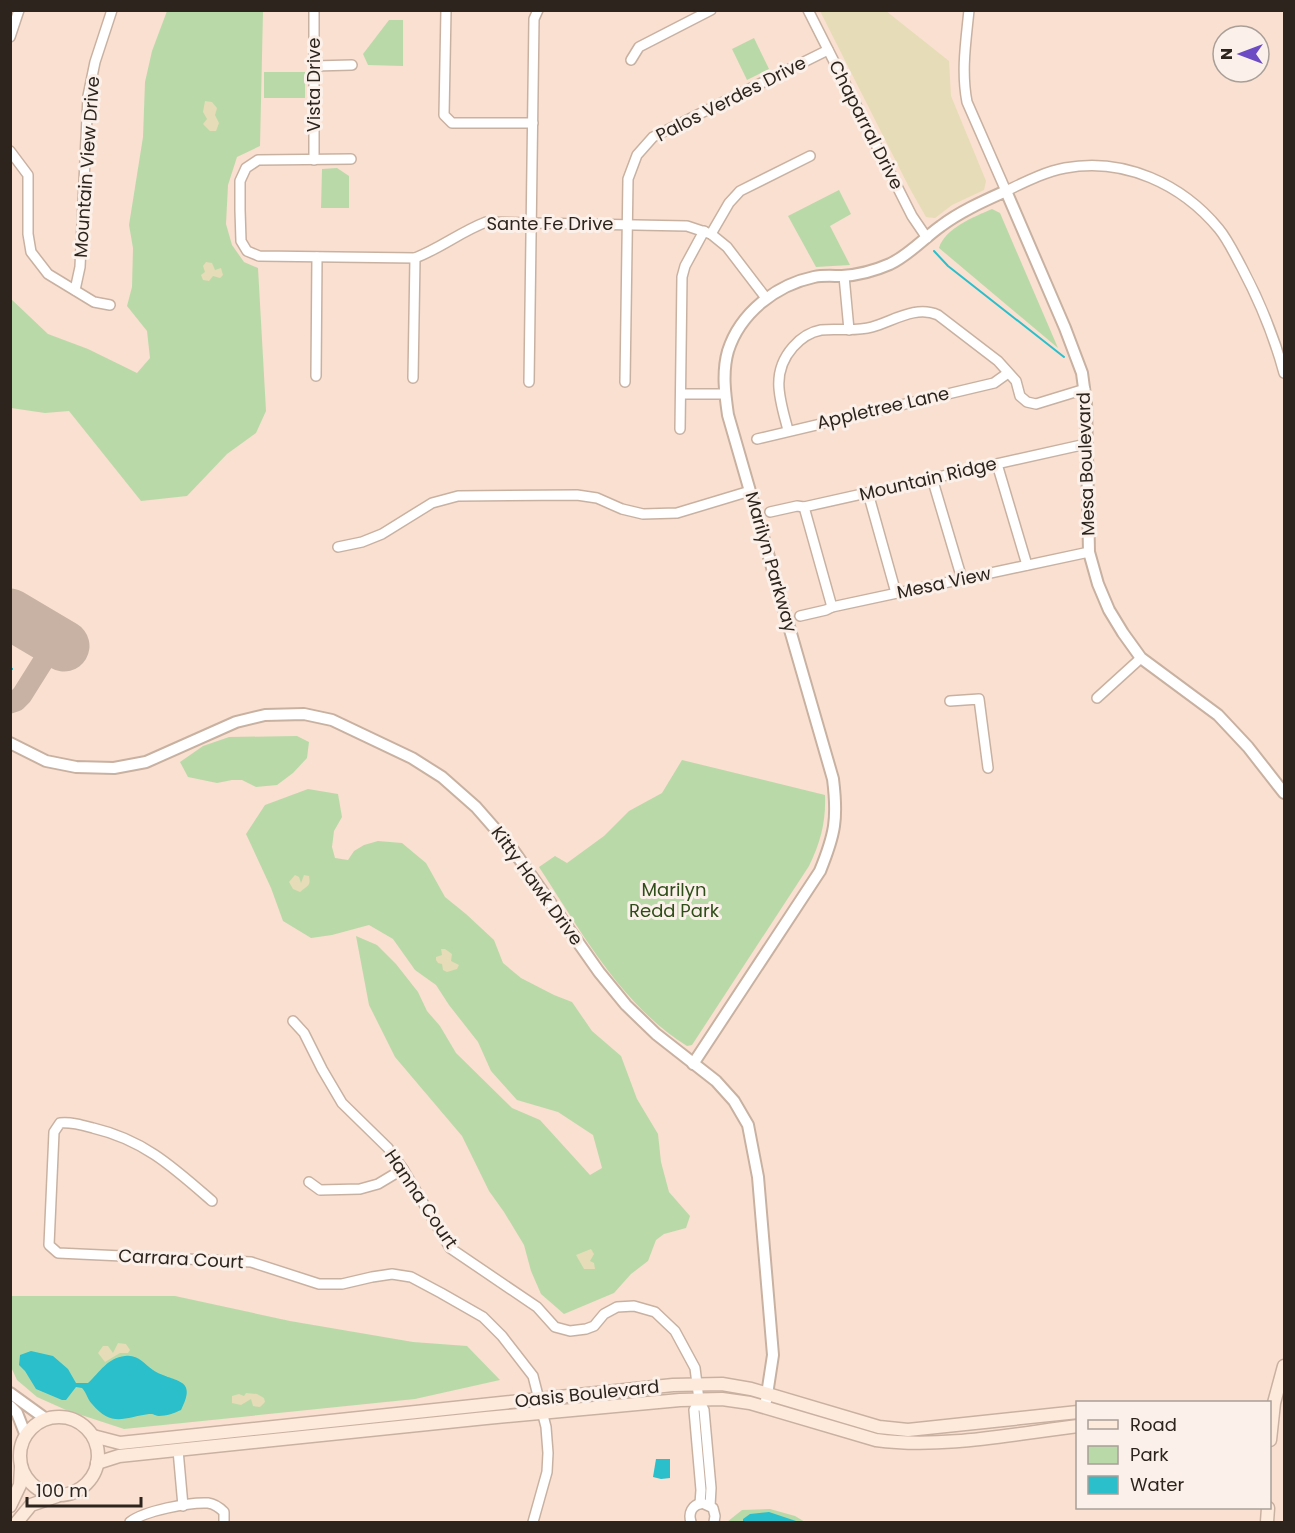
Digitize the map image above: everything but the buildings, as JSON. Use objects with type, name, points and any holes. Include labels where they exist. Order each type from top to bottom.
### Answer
[{"type":"main road","points":[[1271,1421],[1284,1366]]},
{"type":"main road","name":"Oasis Boulevard","points":[[46,1419],[59,1417],[72,1419],[84,1426],[93,1436],[120,1443],[698,1384],[722,1384],[767,1394],[879,1427],[908,1430],[1076,1412]]},
{"type":"main road","name":"Oasis Boulevard","points":[[97,1463],[119,1456],[543,1413],[722,1399],[764,1407],[876,1440],[895,1443],[937,1442],[1076,1426]]},
{"type":"main road","points":[[10,1506],[20,1485],[20,1454],[26,1436],[34,1426],[46,1419]]},
{"type":"main road","points":[[17,1522],[31,1505],[72,1493],[84,1486],[93,1476],[97,1463],[93,1436]]},
{"type":"main road","points":[[21,1463],[26,1476],[34,1486],[46,1493],[59,1495]]},
{"type":"street","points":[[10,37],[19,10]]},
{"type":"street","name":"Mountain View Drive","points":[[75,290],[80,267],[88,96],[95,62],[112,10]]},
{"type":"street","name":"Vista Drive","points":[[314,10],[314,160]]},
{"type":"street","points":[[446,10],[444,115],[452,123],[532,123]]},
{"type":"street","points":[[529,382],[534,19],[538,10]]},
{"type":"street","points":[[631,60],[639,46],[711,10]]},
{"type":"street","name":"Chaparral Drive","points":[[808,10],[912,216],[927,238]]},
{"type":"street","name":"Mesa Boulevard","points":[[969,10],[963,68],[968,102],[1077,357],[1085,389],[1089,552],[1098,584],[1109,610],[1142,658],[1218,715],[1248,747],[1284,793]]},
{"type":"street","name":"Palos Verdes Drive","points":[[625,382],[628,179],[637,155],[653,137],[828,50]]},
{"type":"street","points":[[314,66],[352,66]]},
{"type":"street","points":[[10,151],[28,175],[28,234],[32,252],[48,274],[94,302],[110,305]]},
{"type":"street","points":[[680,429],[682,277],[685,266],[740,191],[810,156]]},
{"type":"street","name":"Sante Fe Drive","points":[[351,159],[258,160],[246,168],[240,181],[240,241],[248,251],[259,256],[415,258],[436,249],[465,230],[486,222],[687,226],[707,233]]},
{"type":"street","points":[[1006,192],[1037,177],[1066,168],[1095,166],[1122,168],[1145,175],[1165,183],[1184,195],[1200,207],[1221,231],[1238,261],[1262,305],[1276,342],[1284,373]]},
{"type":"street","name":"Marilyn Parkway","points":[[693,1064],[820,871],[832,842],[837,810],[833,779],[728,415],[724,374],[728,350],[743,322],[766,298],[786,285],[816,277],[869,273],[893,262],[941,226],[970,208],[1006,192]]},
{"type":"street","points":[[707,233],[727,247],[766,298]]},
{"type":"street","points":[[316,376],[317,257]]},
{"type":"street","points":[[413,378],[415,258]]},
{"type":"street","points":[[844,276],[849,330]]},
{"type":"street","points":[[788,430],[780,400],[778,379],[784,357],[797,344],[808,335],[820,330],[870,328],[911,313],[930,311],[938,315],[998,361],[1016,381],[1020,396],[1027,402],[1036,404],[1085,389]]},
{"type":"street","name":"Appletree Lane","points":[[756,439],[994,383],[1008,373]]},
{"type":"street","points":[[681,394],[725,394]]},
{"type":"street","name":"Mountain Ridge","points":[[770,512],[797,506],[804,507],[1086,444]]},
{"type":"street","points":[[997,464],[1027,565]]},
{"type":"street","points":[[932,478],[962,579]]},
{"type":"street","points":[[338,547],[382,534],[432,503],[458,496],[577,495],[597,498],[622,509],[643,514],[677,513],[750,491]]},
{"type":"street","points":[[868,493],[896,593]]},
{"type":"street","points":[[804,507],[832,607]]},
{"type":"street","name":"Mesa View","points":[[800,616],[832,607],[1089,552]]},
{"type":"street","points":[[1098,698],[1142,658]]},
{"type":"street","points":[[950,701],[979,699],[988,768]]},
{"type":"street","name":"Kitty Hawk Drive","points":[[10,743],[46,760],[76,767],[114,768],[146,762],[226,726],[266,715],[304,714],[332,720],[411,758],[442,777],[476,807],[511,846],[599,972],[626,1005],[656,1034],[716,1081],[734,1101],[748,1125],[758,1177],[773,1355],[764,1407]]},
{"type":"street","name":"Hanna Court","points":[[293,1021],[304,1033],[342,1103],[388,1148],[450,1248],[537,1307],[555,1327],[570,1331],[585,1329],[594,1326],[604,1314],[617,1307],[634,1306],[655,1312],[675,1331],[695,1368],[698,1384],[699,1400],[694,1410],[701,1490],[705,1505]]},
{"type":"street","name":"Carrara Court","points":[[212,1201],[169,1164],[142,1146],[108,1132],[69,1122],[60,1123],[54,1132],[49,1245],[58,1253],[251,1262],[319,1284],[342,1284],[392,1274],[411,1277],[483,1317],[502,1336],[533,1376],[540,1399],[546,1427],[547,1472],[533,1522]]},
{"type":"street","points":[[309,1182],[320,1190],[360,1189],[378,1184],[403,1169]]},
{"type":"street","points":[[10,1393],[46,1419]]},
{"type":"street","points":[[10,1406],[17,1413],[26,1436]]},
{"type":"street","points":[[178,1450],[183,1506]]},
{"type":"street","points":[[130,1522],[139,1515],[208,1503],[218,1506],[224,1512],[224,1522]]},
{"type":"street","points":[[692,1522],[692,1510],[705,1505],[715,1512],[714,1522]]},
{"type":"green space","points":[[167,11],[263,11],[260,146],[237,157],[228,185],[226,224],[232,245],[244,262],[258,268],[266,411],[256,433],[227,454],[187,496],[141,501],[69,411],[45,413],[11,408],[10,298],[48,334],[88,349],[137,373],[150,358],[147,331],[127,306],[132,287],[133,248],[129,225],[143,137],[145,82],[152,51]]},
{"type":"green space","points":[[389,20],[403,20],[403,66],[368,65],[363,54]]},
{"type":"green space","points":[[754,38],[769,69],[747,80],[732,49]]},
{"type":"green space","points":[[264,72],[305,72],[305,98],[264,98]]},
{"type":"green space","points":[[337,168],[349,176],[349,208],[321,208],[322,169]]},
{"type":"green space","points":[[839,190],[851,214],[830,226],[850,265],[816,267],[788,216]]},
{"type":"green space","points":[[992,209],[1000,213],[1058,348],[939,248],[942,241],[954,229]]},
{"type":"green space","points":[[297,736],[309,742],[307,758],[277,785],[256,787],[242,780],[217,783],[188,777],[180,762],[203,746],[229,737]]},
{"type":"green space","name":"Marilyn Redd Park","points":[[682,760],[825,795],[822,831],[809,866],[692,1045],[687,1046],[663,1029],[622,988],[587,941],[539,867],[555,856],[567,863],[604,836],[629,811],[662,793]]},
{"type":"green space","points":[[308,789],[338,794],[342,817],[334,831],[332,847],[335,858],[348,860],[354,851],[378,841],[402,843],[426,863],[445,897],[494,940],[503,963],[521,978],[572,1002],[592,1031],[621,1056],[637,1099],[658,1134],[661,1162],[669,1192],[690,1216],[686,1228],[664,1234],[656,1240],[648,1261],[631,1274],[614,1293],[564,1314],[541,1294],[531,1271],[524,1245],[489,1191],[462,1136],[395,1057],[369,1005],[356,936],[377,945],[396,964],[418,992],[427,1011],[440,1026],[456,1053],[512,1108],[540,1120],[590,1175],[602,1168],[593,1135],[558,1112],[517,1100],[491,1071],[478,1042],[436,985],[415,970],[393,939],[369,925],[311,938],[283,921],[271,888],[246,834],[265,805]]},
{"type":"green space","points":[[10,1296],[175,1296],[290,1321],[413,1342],[467,1346],[500,1380],[415,1399],[124,1429],[66,1410],[37,1397],[17,1380],[11,1367]]},
{"type":"green space","points":[[770,1509],[795,1516],[805,1522],[727,1522],[742,1510]]},
{"type":"sand","points":[[820,11],[886,11],[949,61],[951,96],[986,181],[984,190],[952,205],[935,218],[926,217]]},
{"type":"sand","points":[[205,101],[212,102],[217,108],[215,115],[219,123],[216,131],[210,131],[203,124],[207,119],[203,112]]},
{"type":"sand","points":[[206,262],[212,263],[215,270],[221,268],[223,275],[220,278],[213,276],[209,281],[203,280],[201,275],[205,272],[203,266]]},
{"type":"sand","points":[[295,875],[299,877],[301,883],[304,875],[309,876],[309,884],[300,892],[293,889],[289,882]]},
{"type":"sand","points":[[441,949],[452,954],[451,961],[459,965],[457,969],[447,972],[443,970],[442,964],[436,960],[436,957],[442,955]]},
{"type":"sand","points":[[591,1249],[594,1254],[590,1261],[594,1263],[595,1269],[584,1269],[576,1255]]},
{"type":"sand","points":[[118,1343],[126,1344],[130,1350],[128,1353],[120,1353],[105,1362],[98,1353],[103,1346],[108,1346],[113,1353]]},
{"type":"sand","points":[[246,1393],[257,1394],[264,1398],[265,1402],[260,1407],[253,1406],[251,1399],[241,1405],[232,1403],[232,1396],[239,1394],[244,1396]]},
{"type":"water","points":[[31,1351],[53,1356],[68,1369],[76,1383],[88,1383],[104,1366],[119,1357],[134,1356],[160,1374],[181,1382],[187,1391],[186,1399],[181,1410],[170,1414],[159,1416],[149,1414],[112,1419],[90,1402],[82,1388],[76,1387],[66,1400],[36,1389],[19,1365],[20,1355]]},
{"type":"water","points":[[656,1459],[670,1459],[670,1478],[653,1477]]},
{"type":"water","points":[[769,1512],[799,1522],[743,1522],[743,1519],[750,1514]]},
{"type":"waterway","points":[[934,251],[948,266],[1064,357]]},
{"type":"taxiway","points":[[10,703],[22,695],[49,652],[49,643],[42,632]]},
{"type":"runway","points":[[10,614],[64,646]]}]
